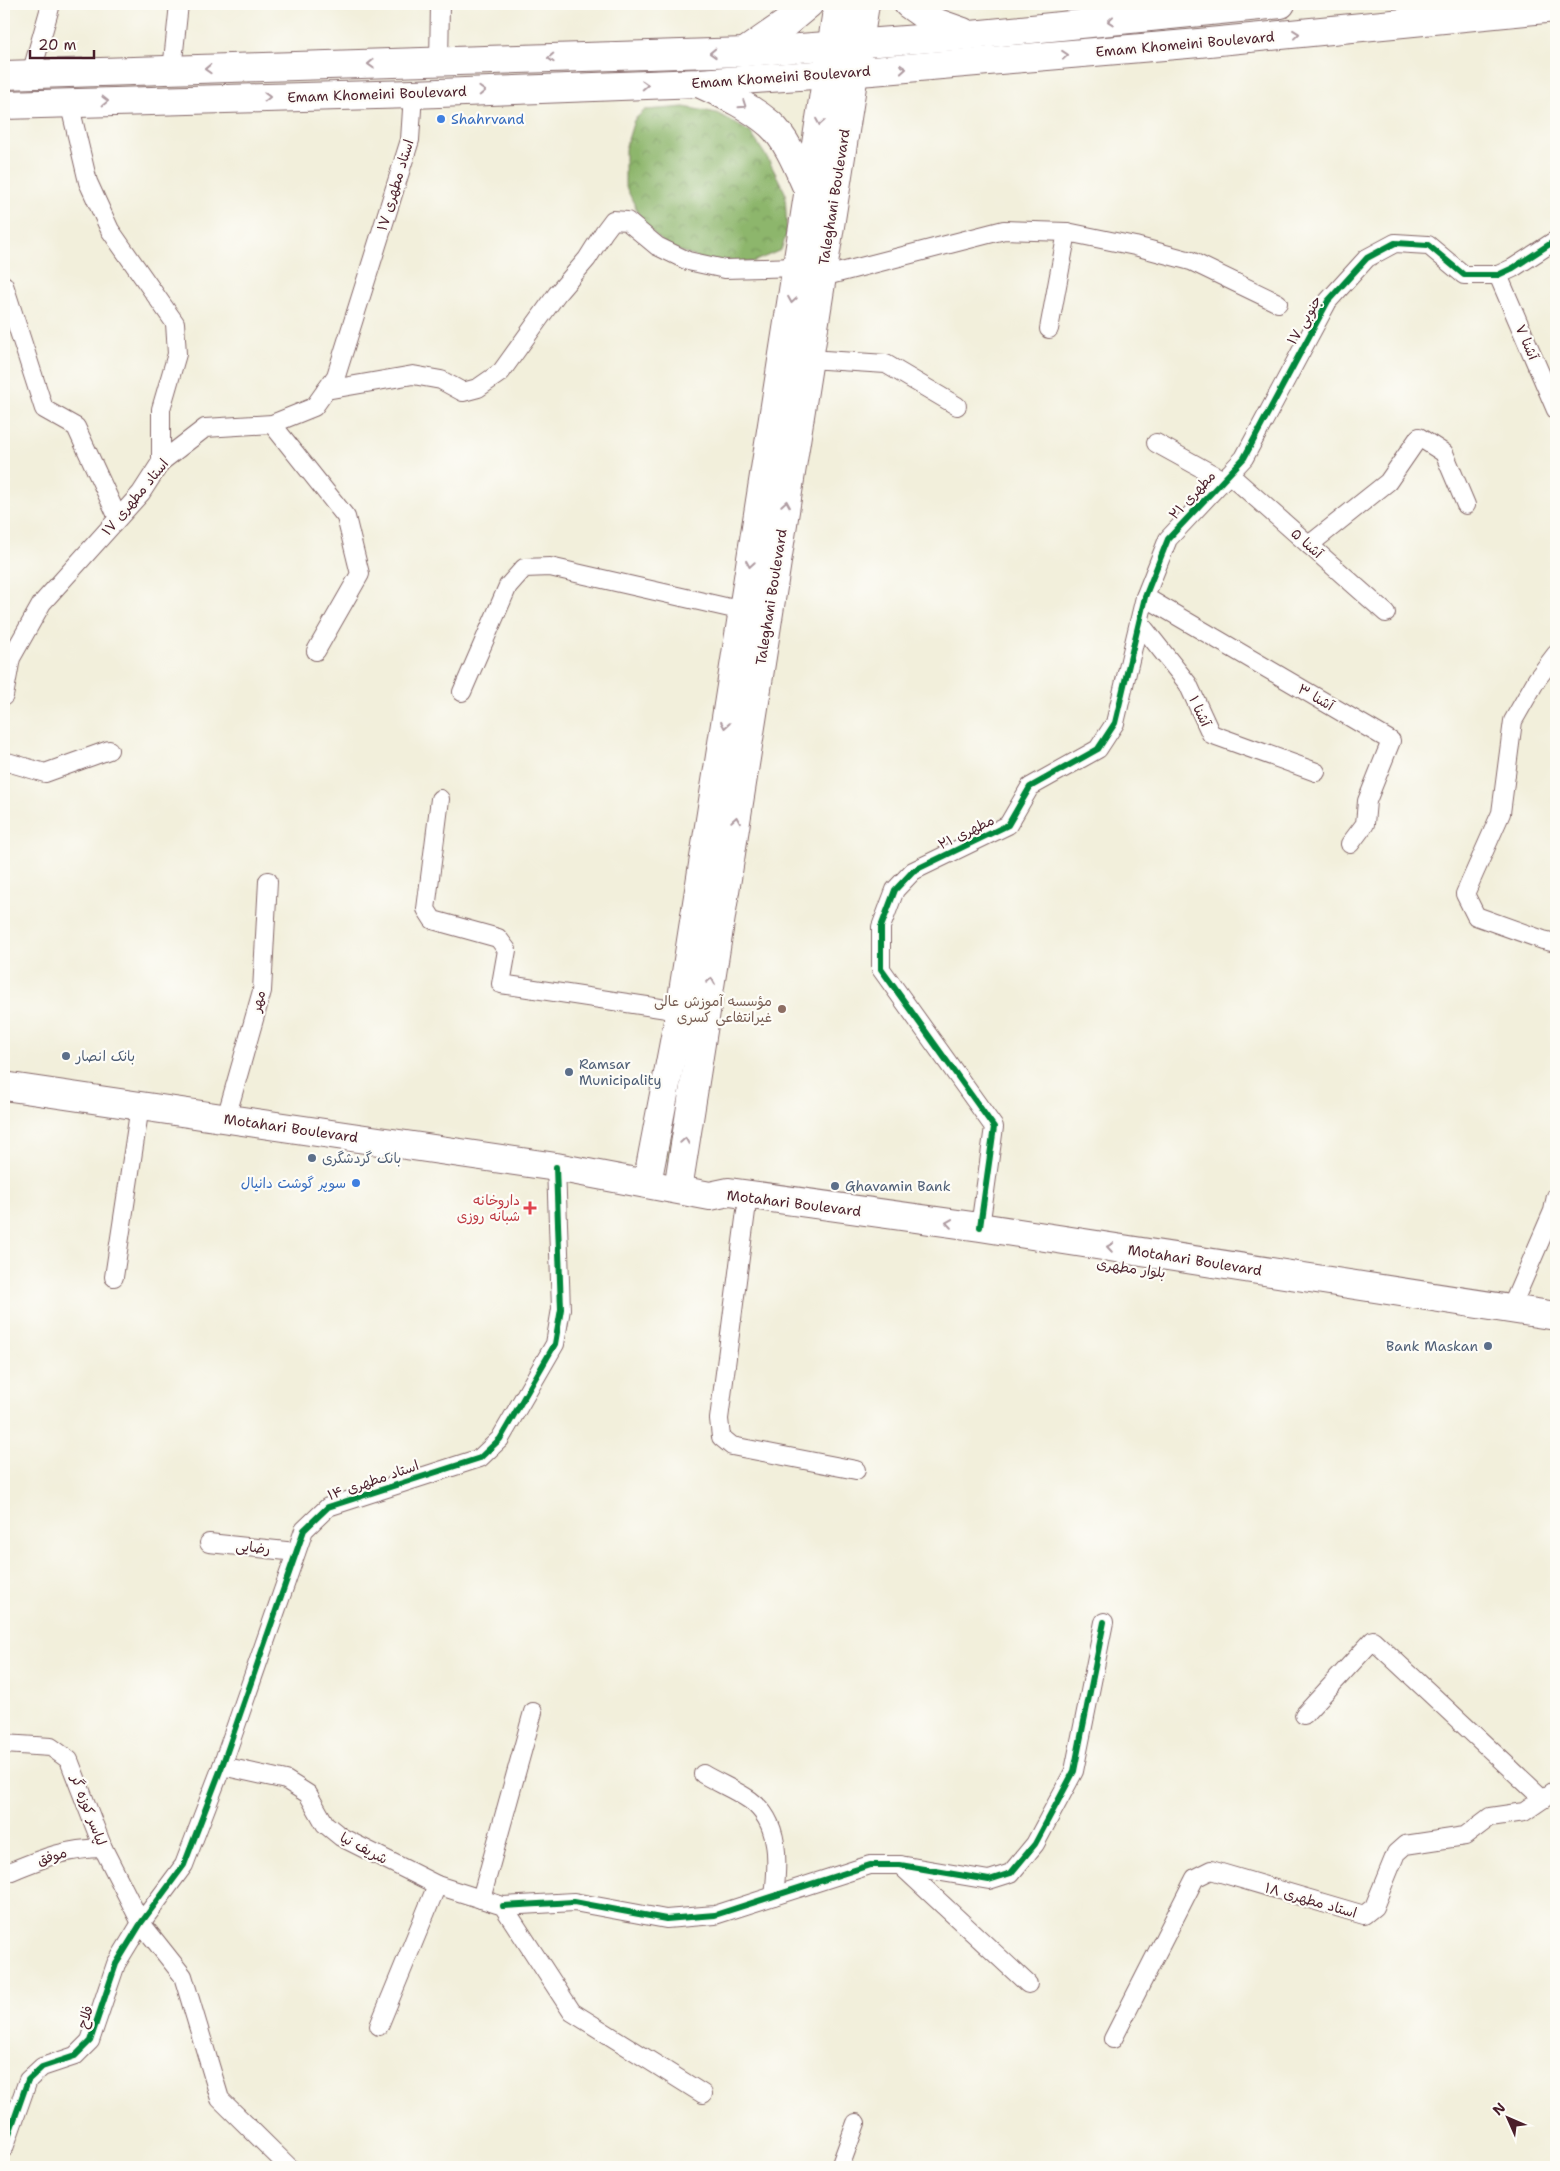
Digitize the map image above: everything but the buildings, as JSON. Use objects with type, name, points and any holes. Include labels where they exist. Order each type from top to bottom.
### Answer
[{"type":"main road","points":[[746,52],[809,4]]},
{"type":"main road","name":"Taleghani Boulevard","points":[[646,1183],[680,1011],[743,611],[783,442],[809,359],[809,192],[838,4]]},
{"type":"main road","name":"Taleghani Boulevard","points":[[678,1189],[783,442],[809,272],[854,73],[865,4]]},
{"type":"main road","points":[[908,4],[932,21],[971,35]]},
{"type":"main road","name":"Emam Khomeini Boulevard","points":[[4,75],[746,52],[971,35],[1281,4]]},
{"type":"main road","name":"Emam Khomeini Boulevard","points":[[4,105],[413,94],[700,83],[854,73],[1199,43],[1556,8]]},
{"type":"main road","points":[[1198,12],[1199,43]]},
{"type":"main road","points":[[413,94],[426,62]]},
{"type":"main road","points":[[700,83],[739,101],[772,126],[792,154],[809,192]]},
{"type":"main road","name":"Motahari Boulevard","points":[[4,1086],[556,1167],[710,1196],[729,1192],[822,1214],[980,1227],[1556,1316]]},
{"type":"main road","name":"بلوار مطهری","points":[[710,1196],[723,1205],[746,1211],[822,1214],[1556,1332]]},
{"type":"street","points":[[31,74],[50,4]]},
{"type":"street","points":[[172,70],[179,4]]},
{"type":"street","points":[[426,62],[440,4]]},
{"type":"street","name":"استاد مطهری ۱۷","points":[[4,696],[11,658],[42,602],[140,493],[161,462],[205,428],[272,424],[314,407],[336,376],[410,140],[413,94]]},
{"type":"street","points":[[69,102],[88,182],[110,230],[175,323],[176,354],[160,409],[161,462]]},
{"type":"street","points":[[326,390],[413,375],[441,380],[463,392],[478,388],[501,372],[557,294],[587,259],[614,220],[627,221],[656,246],[688,261],[725,270],[809,272],[1004,230],[1067,232],[1136,246],[1191,260],[1278,303]]},
{"type":"street","points":[[1049,329],[1067,232]]},
{"type":"street","name":"جنوبی ۱۷","points":[[1244,458],[1328,301],[1367,258],[1395,244],[1428,245],[1464,275],[1498,274],[1514,268],[1556,240]]},
{"type":"street","name":"آشنا ۷","points":[[1498,274],[1556,410]]},
{"type":"street","points":[[4,284],[44,408],[76,427],[118,518]]},
{"type":"street","points":[[809,359],[886,364],[957,406]]},
{"type":"street","points":[[272,424],[346,516],[360,574],[316,651]]},
{"type":"street","points":[[1309,544],[1388,482],[1418,437],[1444,454],[1466,506]]},
{"type":"street","name":"آشنا ۵","points":[[1156,443],[1226,477],[1309,544],[1386,613]]},
{"type":"street","name":"مطهری ۲۱","points":[[980,1227],[994,1127],[881,969],[881,927],[895,890],[913,871],[1008,825],[1030,787],[1098,749],[1116,723],[1145,597],[1168,539],[1244,458]]},
{"type":"street","points":[[462,692],[508,586],[524,568],[550,568],[743,611]]},
{"type":"street","name":"آشنا ۳","points":[[1145,597],[1391,741],[1367,801],[1365,824],[1350,844]]},
{"type":"street","name":"آشنا ۱","points":[[1139,622],[1188,684],[1211,734],[1316,772]]},
{"type":"street","points":[[1556,654],[1537,679],[1514,721],[1501,813],[1465,894],[1476,916],[1556,943]]},
{"type":"street","points":[[4,761],[44,773],[109,750]]},
{"type":"street","points":[[440,799],[426,909],[433,920],[498,938],[507,950],[501,984],[680,1011]]},
{"type":"street","name":"مهر","points":[[226,1118],[262,991],[268,881]]},
{"type":"street","points":[[114,1277],[140,1106]]},
{"type":"street","name":"استاد مطهری ۱۴","points":[[141,1923],[184,1866],[222,1766],[304,1530],[328,1507],[480,1458],[500,1439],[554,1344],[561,1309],[556,1167]]},
{"type":"street","points":[[1511,1308],[1553,1211],[1556,1196]]},
{"type":"street","points":[[746,1211],[719,1420],[721,1437],[732,1446],[856,1470]]},
{"type":"street","name":"رضایی","points":[[209,1543],[296,1552]]},
{"type":"street","name":"شریف نیا","points":[[222,1766],[286,1780],[308,1794],[325,1824],[341,1837],[437,1885],[502,1906],[574,1902],[666,1919],[715,1914],[870,1866],[900,1865],[989,1880],[1010,1873],[1035,1844],[1074,1771],[1104,1622]]},
{"type":"street","points":[[1304,1715],[1373,1640],[1550,1795]]},
{"type":"street","points":[[481,1900],[533,1712]]},
{"type":"street","name":"لپاسر کوزه گر","points":[[4,1744],[51,1747],[69,1760],[103,1848],[141,1923],[183,1976],[220,2099],[289,2167]]},
{"type":"street","points":[[703,1774],[751,1800],[761,1810],[770,1826],[777,1848],[778,1867],[774,1896]]},
{"type":"street","name":"استاد مطهری ۱۸","points":[[1113,2038],[1195,1878],[1211,1870],[1364,1915],[1374,1907],[1396,1853],[1405,1845],[1465,1836],[1490,1817],[1524,1812],[1550,1795]]},
{"type":"street","name":"موفق","points":[[4,1874],[48,1856],[76,1849],[103,1848]]},
{"type":"street","points":[[900,1865],[1028,1984]]},
{"type":"street","points":[[378,2026],[437,1885]]},
{"type":"street","points":[[502,1906],[572,2012],[703,2094]]},
{"type":"street","name":"فلاح","points":[[4,2148],[28,2080],[42,2067],[74,2056],[90,2041],[116,1964],[141,1923]]},
{"type":"street","points":[[840,2167],[856,2123]]},
{"type":"green space","points":[[684,107],[717,113],[750,132],[768,159],[785,192],[787,233],[781,250],[753,262],[706,261],[669,247],[644,225],[625,185],[625,149],[634,120],[645,110]]},
{"type":"green space","points":[[674,1116],[678,1155],[669,1161],[665,1160],[662,1152]]},
{"type":"cycle path","points":[[980,1227],[994,1127],[881,969],[881,927],[895,890],[913,871],[1008,825],[1030,787],[1098,749],[1115,723],[1145,597],[1168,539],[1244,458],[1328,301],[1367,258],[1395,243],[1428,245],[1464,275],[1498,275],[1513,268],[1556,240]]},
{"type":"cycle path","points":[[4,2148],[28,2080],[42,2067],[75,2056],[90,2041],[116,1964],[141,1923],[184,1865],[222,1766],[304,1530],[328,1507],[480,1458],[500,1439],[555,1344],[561,1309],[556,1167]]},
{"type":"cycle path","points":[[503,1906],[574,1902],[666,1919],[715,1915],[870,1865],[900,1865],[989,1880],[1011,1873],[1035,1844],[1074,1771],[1104,1622]]},
{"type":"place","name":"Shahrvand","points":[[441,119]]},
{"type":"place","name":"مؤسسه آموزش عالی غیرانتفاعی کسری","points":[[782,1009]]},
{"type":"place","name":"بانک انصار","points":[[66,1056]]},
{"type":"place","name":"Ramsar Municipality","points":[[569,1072]]},
{"type":"place","name":"بانک گردشگری","points":[[312,1158]]},
{"type":"place","name":"سوپر گوشت دانیال","points":[[356,1183]]},
{"type":"place","name":"Ghavamin Bank","points":[[835,1186]]},
{"type":"place","name":"داروخانه شبانه روزی","points":[[530,1208]]},
{"type":"place","name":"Bank Maskan","points":[[1488,1346]]}]
